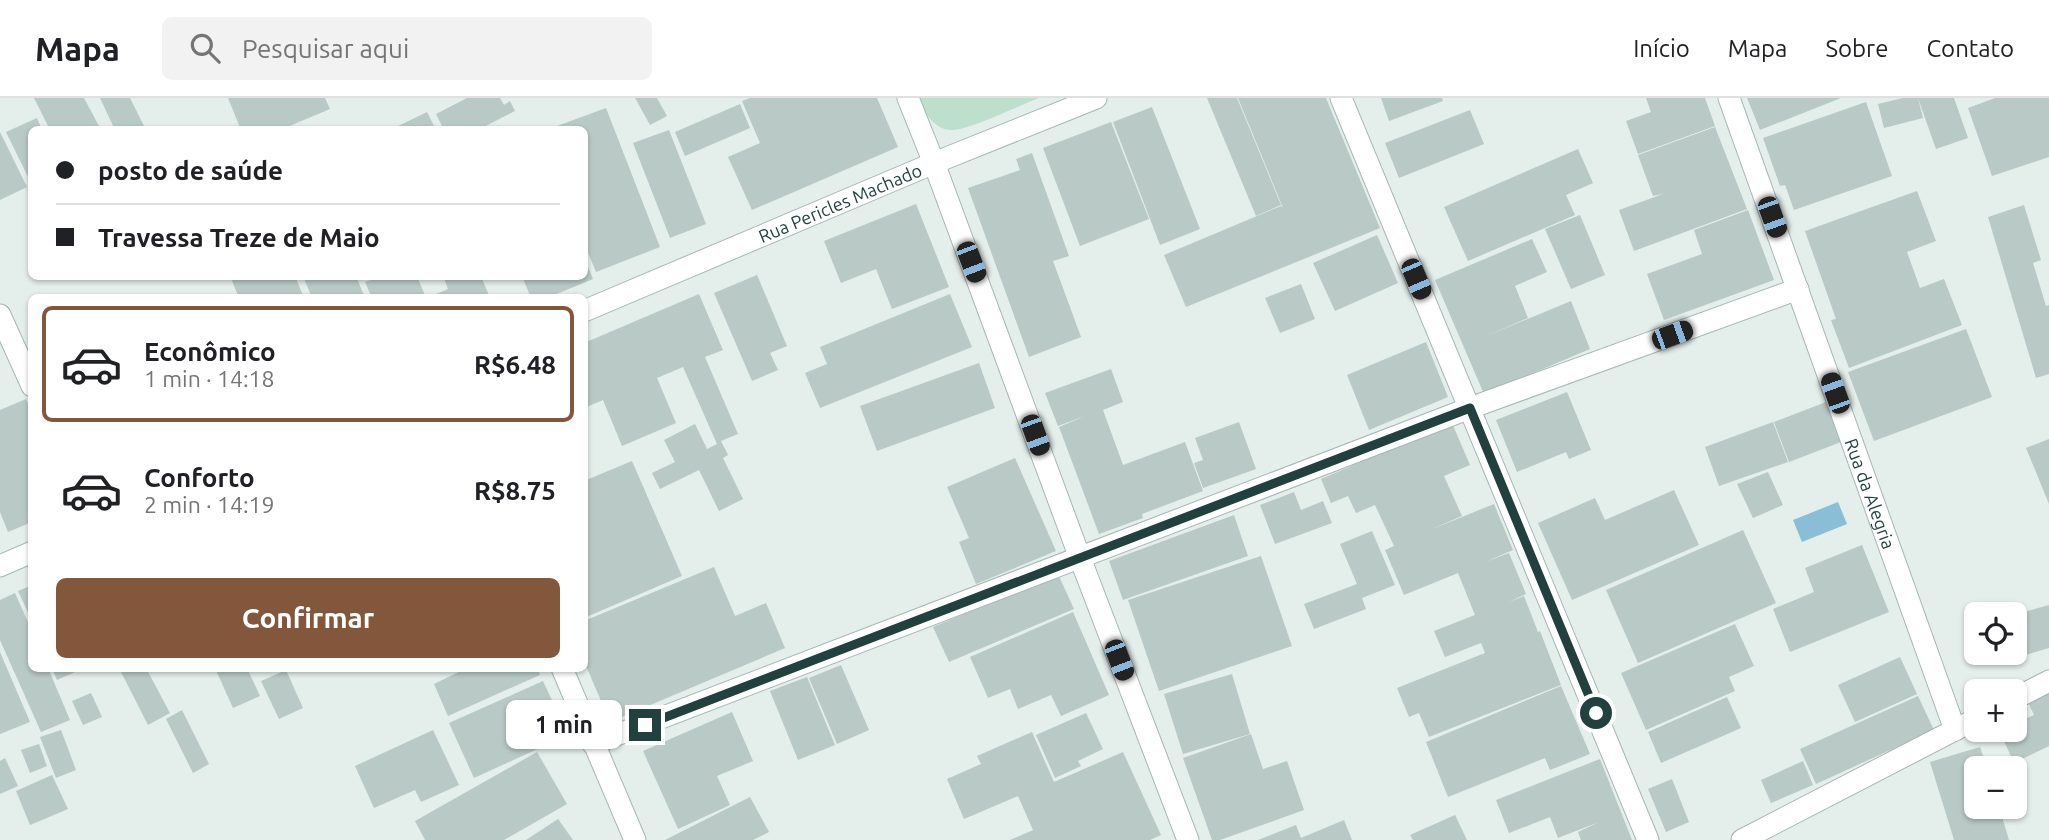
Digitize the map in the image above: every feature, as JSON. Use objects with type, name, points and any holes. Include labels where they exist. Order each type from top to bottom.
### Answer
[{"type":"street","points":[[908,98],[1188,840]]},
{"type":"street","name":"Rua Pericles Machado","points":[[588,309],[934,163],[1096,98]]},
{"type":"street","points":[[1341,98],[1648,840]]},
{"type":"street","name":"Rua da Alegria","points":[[1730,98],[1955,730]]},
{"type":"street","points":[[593,744],[1470,408],[1798,289]]},
{"type":"street","points":[[0,315],[28,377]]},
{"type":"street","points":[[0,566],[28,554]]},
{"type":"street","points":[[564,672],[635,840]]},
{"type":"street","points":[[2027,692],[2049,681]]},
{"type":"street","points":[[1742,840],[1964,725]]},
{"type":"green space","points":[[918,98],[1039,98],[981,122],[951,130],[940,127],[930,119]]},
{"type":"water","points":[[1838,502],[1847,524],[1802,542],[1793,520]]},
{"type":"building","points":[[34,98],[84,98],[99,126],[48,126]]},
{"type":"building","points":[[100,98],[130,98],[144,126],[113,126]]},
{"type":"building","points":[[228,98],[325,98],[330,109],[290,126],[239,126]]},
{"type":"building","points":[[467,98],[500,98],[504,105],[510,101],[515,111],[486,126],[442,126],[436,114]]},
{"type":"building","points":[[635,98],[657,98],[667,116],[650,125]]},
{"type":"building","points":[[750,98],[877,98],[898,147],[752,210],[728,157],[760,143],[742,101]]},
{"type":"building","points":[[1207,98],[1237,98],[1281,205],[1256,216]]},
{"type":"building","points":[[1238,98],[1326,98],[1380,228],[1186,307],[1164,255],[1281,206],[1283,208]]},
{"type":"building","points":[[1381,98],[1442,98],[1443,101],[1389,121]]},
{"type":"building","points":[[1646,98],[1705,98],[1715,126],[1638,154],[1626,121],[1651,112]]},
{"type":"building","points":[[1747,98],[1841,98],[1760,130]]},
{"type":"building","points":[[1903,98],[1918,98],[1923,118],[1884,128],[1878,104]]},
{"type":"building","points":[[1918,98],[1954,98],[1968,138],[1936,149]]},
{"type":"building","points":[[1995,98],[2049,98],[2049,157],[1992,176],[1968,108]]},
{"type":"building","points":[[1866,102],[1892,176],[1794,210],[1785,185],[1780,186],[1763,138]]},
{"type":"building","points":[[740,104],[750,128],[685,156],[675,132]]},
{"type":"building","points":[[1152,107],[1200,229],[1160,245],[1113,122]]},
{"type":"building","points":[[606,108],[660,247],[596,272],[588,253],[588,126],[557,126]]},
{"type":"building","points":[[1470,110],[1484,144],[1399,178],[1385,143]]},
{"type":"building","points":[[427,112],[434,126],[398,126]]},
{"type":"building","points":[[37,118],[40,126],[28,126],[28,177],[6,132]]},
{"type":"building","points":[[1111,122],[1149,219],[1080,246],[1043,148]]},
{"type":"building","points":[[1715,127],[1747,209],[1634,251],[1619,210],[1663,194],[1653,196],[1638,155]]},
{"type":"building","points":[[669,130],[706,224],[670,238],[633,143]]},
{"type":"building","points":[[0,132],[27,187],[0,200]]},
{"type":"building","points":[[1578,149],[1593,183],[1566,195],[1575,215],[1468,261],[1444,207]]},
{"type":"building","points":[[1032,153],[1069,256],[1053,261],[1081,337],[1029,357],[968,188],[1020,170],[1016,159]]},
{"type":"building","points":[[1917,191],[1936,241],[1907,252],[1920,288],[1944,279],[1962,325],[1849,368],[1831,320],[1836,319],[1805,231]]},
{"type":"building","points":[[916,204],[949,287],[892,309],[876,269],[841,283],[824,241]]},
{"type":"building","points":[[2024,205],[2041,260],[2033,263],[2046,306],[2049,305],[2049,374],[2036,378],[1988,217]]},
{"type":"building","points":[[1748,210],[1774,280],[1664,320],[1647,274],[1702,254],[1694,230]]},
{"type":"building","points":[[1580,215],[1605,275],[1571,289],[1545,229]]},
{"type":"building","points":[[1377,235],[1398,283],[1335,311],[1313,263]]},
{"type":"building","points":[[1532,239],[1547,272],[1515,286],[1528,318],[1484,337],[1571,301],[1590,349],[1484,394],[1435,280]]},
{"type":"building","points":[[588,266],[593,279],[557,294],[529,294],[524,280],[588,280]]},
{"type":"building","points":[[757,275],[787,346],[770,353],[778,370],[752,381],[714,293]]},
{"type":"building","points":[[232,280],[297,280],[302,294],[237,294]]},
{"type":"building","points":[[305,280],[358,280],[363,294],[310,294]]},
{"type":"building","points":[[419,280],[424,294],[370,294],[365,282]]},
{"type":"building","points":[[445,280],[483,280],[488,294],[436,294],[448,289]]},
{"type":"building","points":[[1301,284],[1315,319],[1280,333],[1265,298]]},
{"type":"building","points":[[699,294],[723,350],[705,357],[738,434],[721,441],[728,455],[723,458],[743,499],[719,511],[699,470],[660,489],[652,473],[675,462],[664,440],[695,424],[707,449],[717,444],[683,367],[657,378],[676,423],[622,446],[603,400],[588,406],[588,341]]},
{"type":"building","points":[[950,294],[972,347],[820,408],[805,373],[827,364],[820,347]]},
{"type":"building","points":[[1966,329],[1992,397],[1874,441],[1848,372]]},
{"type":"building","points":[[1426,342],[1448,397],[1369,430],[1347,375]]},
{"type":"building","points":[[979,363],[995,408],[877,451],[860,406]]},
{"type":"building","points":[[1111,369],[1123,402],[1103,410],[1123,465],[1185,442],[1203,491],[1099,534],[1059,427],[1085,416],[1058,426],[1045,393]]},
{"type":"building","points":[[1567,392],[1591,450],[1569,459],[1566,452],[1517,472],[1496,420]]},
{"type":"building","points":[[26,399],[28,403],[28,524],[8,532],[0,512],[0,410]]},
{"type":"building","points":[[1826,402],[1841,442],[1789,462],[1774,422]]},
{"type":"building","points":[[1239,422],[1256,469],[1203,488],[1194,463],[1203,460],[1195,438]]},
{"type":"building","points":[[1773,422],[1788,462],[1719,486],[1705,447]]},
{"type":"building","points":[[1452,423],[1470,465],[1444,476],[1462,516],[1430,530],[1494,504],[1513,550],[1485,562],[1509,553],[1526,594],[1509,602],[1524,596],[1561,685],[1429,737],[1419,713],[1409,717],[1397,688],[1485,653],[1481,643],[1445,657],[1434,631],[1475,615],[1458,573],[1404,595],[1385,550],[1394,546],[1375,505],[1356,513],[1348,496],[1331,503],[1321,479]]},
{"type":"building","points":[[2049,439],[2049,504],[2026,448]]},
{"type":"building","points":[[1015,458],[1056,551],[976,584],[959,542],[969,538],[947,487]]},
{"type":"building","points":[[632,461],[682,576],[588,616],[588,479]]},
{"type":"building","points":[[1768,472],[1783,505],[1753,518],[1737,484]]},
{"type":"building","points":[[1674,490],[1699,545],[1572,600],[1538,523],[1595,498],[1605,520]]},
{"type":"building","points":[[1294,492],[1301,510],[1323,501],[1332,523],[1275,544],[1260,505]]},
{"type":"building","points":[[1234,515],[1248,556],[1123,600],[1109,561]]},
{"type":"building","points":[[1743,530],[1776,603],[1638,663],[1606,590]]},
{"type":"building","points":[[1372,531],[1395,585],[1362,598],[1366,609],[1314,629],[1304,604],[1357,584],[1340,544]]},
{"type":"building","points":[[1862,545],[1889,612],[1790,652],[1773,609],[1814,592],[1805,568]]},
{"type":"building","points":[[1261,556],[1292,646],[1159,691],[1128,600]]},
{"type":"building","points":[[714,567],[735,616],[766,603],[785,648],[610,722],[588,670],[588,619]]},
{"type":"building","points":[[1058,574],[1074,609],[949,662],[933,627]]},
{"type":"building","points":[[28,587],[28,612],[18,591]]},
{"type":"building","points":[[15,593],[28,622],[28,672],[50,672],[70,720],[41,732],[0,640],[0,600]]},
{"type":"building","points":[[2049,605],[2049,648],[2027,655],[2027,611]]},
{"type":"building","points":[[1073,612],[1109,695],[1061,716],[1051,695],[1018,709],[1010,689],[988,698],[970,657]]},
{"type":"building","points":[[1735,624],[1754,666],[1729,677],[1735,691],[1646,730],[1621,673]]},
{"type":"building","points":[[0,652],[30,722],[0,734]]},
{"type":"building","points":[[1900,657],[1917,694],[1855,722],[1838,685]]},
{"type":"building","points":[[841,665],[869,730],[837,744],[809,678]]},
{"type":"building","points":[[54,672],[75,672],[57,680]]},
{"type":"building","points":[[121,672],[148,672],[170,713],[148,725]]},
{"type":"building","points":[[217,672],[249,672],[260,696],[233,708]]},
{"type":"building","points":[[287,672],[303,708],[279,719],[261,681]]},
{"type":"building","points":[[459,672],[539,672],[540,675],[448,716],[434,684]]},
{"type":"building","points":[[1232,674],[1250,734],[1183,754],[1164,694]]},
{"type":"building","points":[[807,677],[835,745],[798,760],[770,691]]},
{"type":"building","points":[[543,681],[568,735],[474,778],[449,723]]},
{"type":"building","points":[[1561,686],[1590,754],[1550,770],[1545,758],[1448,797],[1426,742]]},
{"type":"building","points":[[2049,692],[2049,746],[2027,757],[2011,756],[2004,742],[2027,742],[2027,718],[2034,715],[2028,702]]},
{"type":"building","points":[[91,693],[102,717],[83,725],[72,701]]},
{"type":"building","points":[[1918,696],[1934,730],[1816,784],[1800,749]]},
{"type":"building","points":[[1727,697],[1741,728],[1661,763],[1648,732]]},
{"type":"building","points":[[182,710],[209,764],[193,773],[166,719]]},
{"type":"building","points":[[732,712],[753,761],[717,776],[730,805],[678,829],[643,751]]},
{"type":"building","points":[[1086,713],[1103,749],[1078,761],[1081,766],[1055,778],[1036,735]]},
{"type":"building","points":[[61,730],[76,770],[56,778],[40,737]]},
{"type":"building","points":[[433,730],[459,785],[421,802],[415,790],[374,808],[355,766]]},
{"type":"building","points":[[1032,732],[1054,782],[1123,752],[1161,835],[1150,840],[1010,840],[1033,830],[1018,796],[964,819],[947,779],[981,764],[977,756]]},
{"type":"building","points":[[1251,734],[1263,769],[1287,761],[1304,810],[1220,840],[1212,840],[1183,758]]},
{"type":"building","points":[[39,744],[47,766],[30,773],[21,750]]},
{"type":"building","points":[[1980,747],[1983,756],[1964,756],[1964,819],[2003,819],[2009,840],[1954,840],[1930,762]]},
{"type":"building","points":[[537,752],[567,804],[504,840],[425,840],[415,821]]},
{"type":"building","points":[[5,758],[18,786],[0,794],[0,761]]},
{"type":"building","points":[[1600,759],[1632,840],[1581,840],[1578,832],[1599,822],[1558,838],[1550,817],[1509,833],[1496,800]]},
{"type":"building","points":[[1803,761],[1813,785],[1771,803],[1761,780]]},
{"type":"building","points":[[52,775],[68,809],[30,825],[16,791]]},
{"type":"building","points":[[1672,779],[1689,822],[1666,832],[1648,789]]},
{"type":"building","points":[[750,797],[769,832],[753,840],[665,840]]},
{"type":"building","points":[[1455,815],[1467,840],[1413,840],[1410,835]]},
{"type":"building","points":[[558,819],[573,840],[526,840]]},
{"type":"building","points":[[1344,820],[1352,840],[1258,840],[1296,825],[1301,838]]},
{"type":"route","points":[[645,725],[1470,408],[1596,713]]}]
